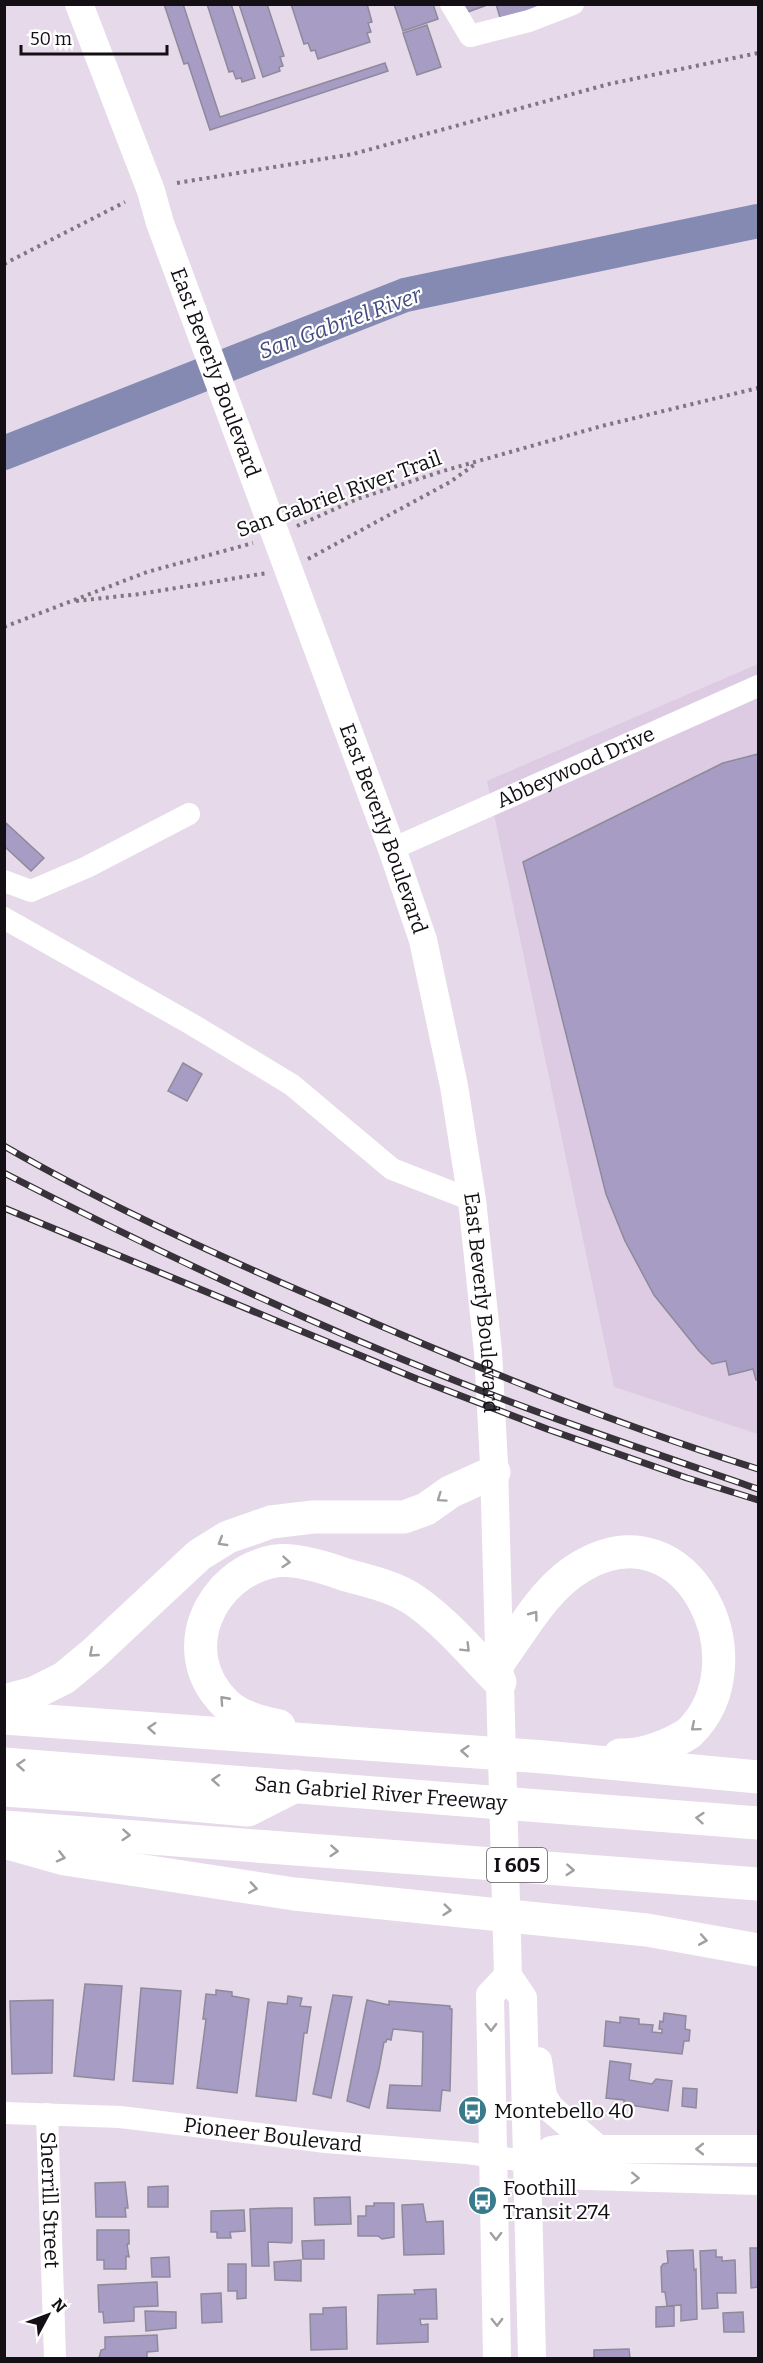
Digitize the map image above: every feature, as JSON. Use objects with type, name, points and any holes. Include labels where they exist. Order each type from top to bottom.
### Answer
[{"type":"highway","points":[[4,1701],[34,1693],[63,1678],[93,1654],[199,1555],[228,1537],[271,1522],[313,1517],[404,1517],[426,1509],[450,1492],[494,1468]]},
{"type":"highway","points":[[378,1744],[255,1722],[225,1704],[207,1677],[201,1653],[203,1621],[219,1593],[246,1570],[277,1561],[317,1566],[385,1586],[412,1599],[431,1613],[500,1679],[544,1600],[562,1581],[582,1566],[604,1556],[634,1552],[665,1559],[694,1574],[712,1595],[723,1616],[730,1641],[730,1668],[719,1701],[699,1726],[677,1741],[625,1755],[580,1752],[544,1757]]},
{"type":"highway","points":[[4,1718],[378,1744],[759,1777]]},
{"type":"highway","name":"San Gabriel River Freeway","points":[[4,1764],[759,1823]]},
{"type":"highway","points":[[4,1790],[248,1810],[295,1786]]},
{"type":"highway","points":[[4,1803],[250,1822],[276,1846]]},
{"type":"highway","name":"I 605","points":[[4,1827],[759,1884]]},
{"type":"highway","points":[[4,1842],[65,1859],[294,1894],[647,1930],[759,1950]]},
{"type":"main road","name":"East Beverly Boulevard","points":[[79,4],[151,191],[160,223],[392,849],[423,940],[454,1086],[472,1200],[488,1352],[494,1468],[508,1976]]},
{"type":"main road","points":[[497,2358],[490,1995],[508,1976],[523,1998],[533,2161],[532,2358]]},
{"type":"main road","points":[[524,2022],[537,2055],[543,2096],[561,2120],[598,2150]]},
{"type":"main road","points":[[533,2161],[550,2150],[759,2150]]},
{"type":"main road","name":"Pioneer Boulevard","points":[[533,2161],[552,2175],[759,2181]]},
{"type":"street","points":[[451,4],[470,36],[529,21],[573,4]]},
{"type":"street","name":"Abbeywood Drive","points":[[392,849],[759,686]]},
{"type":"street","points":[[4,881],[31,891],[87,867],[189,814]]},
{"type":"street","points":[[4,918],[193,1025],[292,1085],[392,1169],[472,1200]]},
{"type":"street","name":"Pioneer Boulevard","points":[[4,2113],[120,2117],[326,2142],[533,2161]]},
{"type":"street","name":"Sherrill Street","points":[[48,2114],[55,2358]]},
{"type":"path","points":[[177,183],[353,154],[609,84],[759,53]]},
{"type":"path","points":[[4,264],[125,202]]},
{"type":"path","name":"San Gabriel River Trail","points":[[4,627],[147,572],[231,550],[281,547],[357,499],[444,471],[602,426],[759,388]]},
{"type":"path","points":[[72,601],[109,598],[242,578],[281,547],[312,557],[450,483],[476,463]]},
{"type":"shaded area","points":[[758,664],[758,1434],[614,1387],[487,781]]},
{"type":"building","points":[[164,4],[183,4],[220,117],[385,63],[388,71],[210,130],[188,63],[184,64]]},
{"type":"building","points":[[207,4],[231,4],[255,78],[242,82],[241,78],[236,79],[233,71],[229,72]]},
{"type":"building","points":[[239,4],[267,4],[284,56],[280,57],[283,66],[279,67],[280,71],[263,77]]},
{"type":"building","points":[[291,4],[367,4],[372,22],[368,23],[371,32],[367,33],[370,42],[318,59],[315,50],[311,51],[308,43],[304,44]]},
{"type":"building","points":[[394,4],[433,4],[438,19],[403,31]]},
{"type":"building","points":[[462,4],[490,4],[465,13]]},
{"type":"building","points":[[496,4],[552,4],[501,21]]},
{"type":"building","points":[[427,25],[441,67],[417,75],[403,33]]},
{"type":"building","points":[[758,754],[758,1380],[756,1380],[753,1369],[729,1375],[726,1361],[712,1364],[699,1351],[654,1295],[625,1241],[606,1194],[523,862],[723,763]]},
{"type":"building","points":[[6,823],[44,858],[31,871],[4,846]]},
{"type":"building","points":[[183,1063],[202,1074],[187,1101],[168,1091]]},
{"type":"building","points":[[85,1984],[122,1986],[114,2080],[74,2076]]},
{"type":"building","points":[[141,1988],[181,1991],[173,2084],[133,2081]]},
{"type":"building","points":[[216,1990],[232,1992],[232,1996],[249,1999],[237,2093],[197,2088],[206,2019],[203,2019],[206,1994],[216,1995]]},
{"type":"building","points":[[333,1995],[352,1997],[331,2098],[313,2094]]},
{"type":"building","points":[[288,1996],[302,1998],[300,2006],[311,2007],[307,2033],[304,2033],[296,2101],[256,2096],[268,2002],[287,2004]]},
{"type":"building","points":[[53,2000],[52,2073],[12,2074],[10,2001]]},
{"type":"building","points":[[367,2000],[389,2005],[389,2001],[450,2006],[452,2009],[450,2091],[442,2090],[440,2111],[387,2108],[390,2085],[422,2086],[423,2032],[393,2029],[391,2040],[387,2039],[384,2042],[369,2108],[347,2101]]},
{"type":"building","points":[[664,2013],[686,2016],[685,2029],[690,2030],[689,2041],[684,2041],[682,2054],[604,2046],[606,2021],[620,2023],[620,2017],[639,2019],[639,2024],[653,2025],[652,2032],[662,2033],[662,2029],[659,2029]]},
{"type":"building","points":[[610,2061],[631,2064],[629,2080],[652,2084],[656,2079],[672,2081],[668,2111],[624,2104],[624,2100],[606,2098]]},
{"type":"building","points":[[683,2088],[697,2089],[696,2108],[682,2106]]},
{"type":"building","points":[[125,2182],[128,2208],[125,2208],[126,2217],[96,2217],[95,2183]]},
{"type":"building","points":[[168,2186],[168,2207],[148,2207],[148,2187]]},
{"type":"building","points":[[350,2197],[351,2224],[315,2225],[314,2198]]},
{"type":"building","points":[[374,2203],[394,2203],[394,2237],[382,2239],[378,2236],[358,2236],[358,2216],[366,2216],[366,2206],[374,2206]]},
{"type":"building","points":[[423,2204],[426,2222],[443,2221],[444,2254],[404,2255],[402,2205]]},
{"type":"building","points":[[292,2208],[291,2243],[268,2242],[269,2266],[252,2266],[250,2209]]},
{"type":"building","points":[[244,2210],[245,2231],[230,2232],[231,2238],[217,2238],[217,2232],[211,2232],[211,2211]]},
{"type":"building","points":[[97,2230],[129,2230],[129,2244],[127,2244],[129,2257],[126,2256],[126,2269],[104,2269],[104,2260],[97,2260]]},
{"type":"building","points":[[324,2240],[324,2259],[303,2259],[302,2241]]},
{"type":"building","points":[[750,2248],[758,2248],[758,2287],[751,2288]]},
{"type":"building","points":[[693,2250],[694,2270],[696,2269],[697,2319],[681,2321],[681,2305],[667,2306],[665,2292],[662,2292],[661,2267],[668,2263],[667,2251]]},
{"type":"building","points":[[716,2250],[716,2257],[722,2257],[722,2261],[735,2260],[736,2293],[717,2293],[718,2308],[702,2309],[700,2251]]},
{"type":"building","points":[[169,2257],[170,2277],[152,2277],[151,2258]]},
{"type":"building","points":[[301,2260],[301,2281],[275,2280],[274,2262]]},
{"type":"building","points":[[228,2264],[246,2264],[246,2298],[237,2299],[237,2291],[228,2291]]},
{"type":"building","points":[[157,2282],[158,2306],[134,2307],[134,2321],[104,2323],[103,2312],[99,2312],[98,2285]]},
{"type":"building","points":[[436,2289],[437,2319],[420,2319],[421,2325],[428,2324],[428,2342],[377,2344],[378,2295],[415,2294],[414,2290]]},
{"type":"building","points":[[221,2293],[222,2322],[202,2323],[201,2294]]},
{"type":"building","points":[[674,2306],[674,2326],[656,2327],[656,2307]]},
{"type":"building","points":[[346,2307],[347,2349],[311,2350],[310,2314],[323,2314],[323,2308]]},
{"type":"building","points":[[145,2311],[176,2312],[176,2328],[146,2331]]},
{"type":"building","points":[[743,2312],[744,2332],[724,2332],[723,2313]]},
{"type":"building","points":[[157,2335],[158,2351],[147,2352],[147,2358],[99,2358],[101,2350],[105,2349],[105,2337]]},
{"type":"building","points":[[629,2349],[630,2358],[594,2358],[594,2350]]},
{"type":"waterway","name":"San Gabriel River","points":[[4,453],[405,295],[758,221]]},
{"type":"railway","points":[[4,1146],[167,1231],[387,1329],[598,1414],[758,1469]]},
{"type":"railway","points":[[4,1173],[222,1280],[390,1354],[524,1407],[758,1489]]},
{"type":"railway","points":[[4,1208],[417,1379],[547,1429],[758,1500]]},
{"type":"place","name":"Montebello 40","points":[[473,2111]]},
{"type":"place","name":"Foothill Transit 274","points":[[482,2200]]}]
